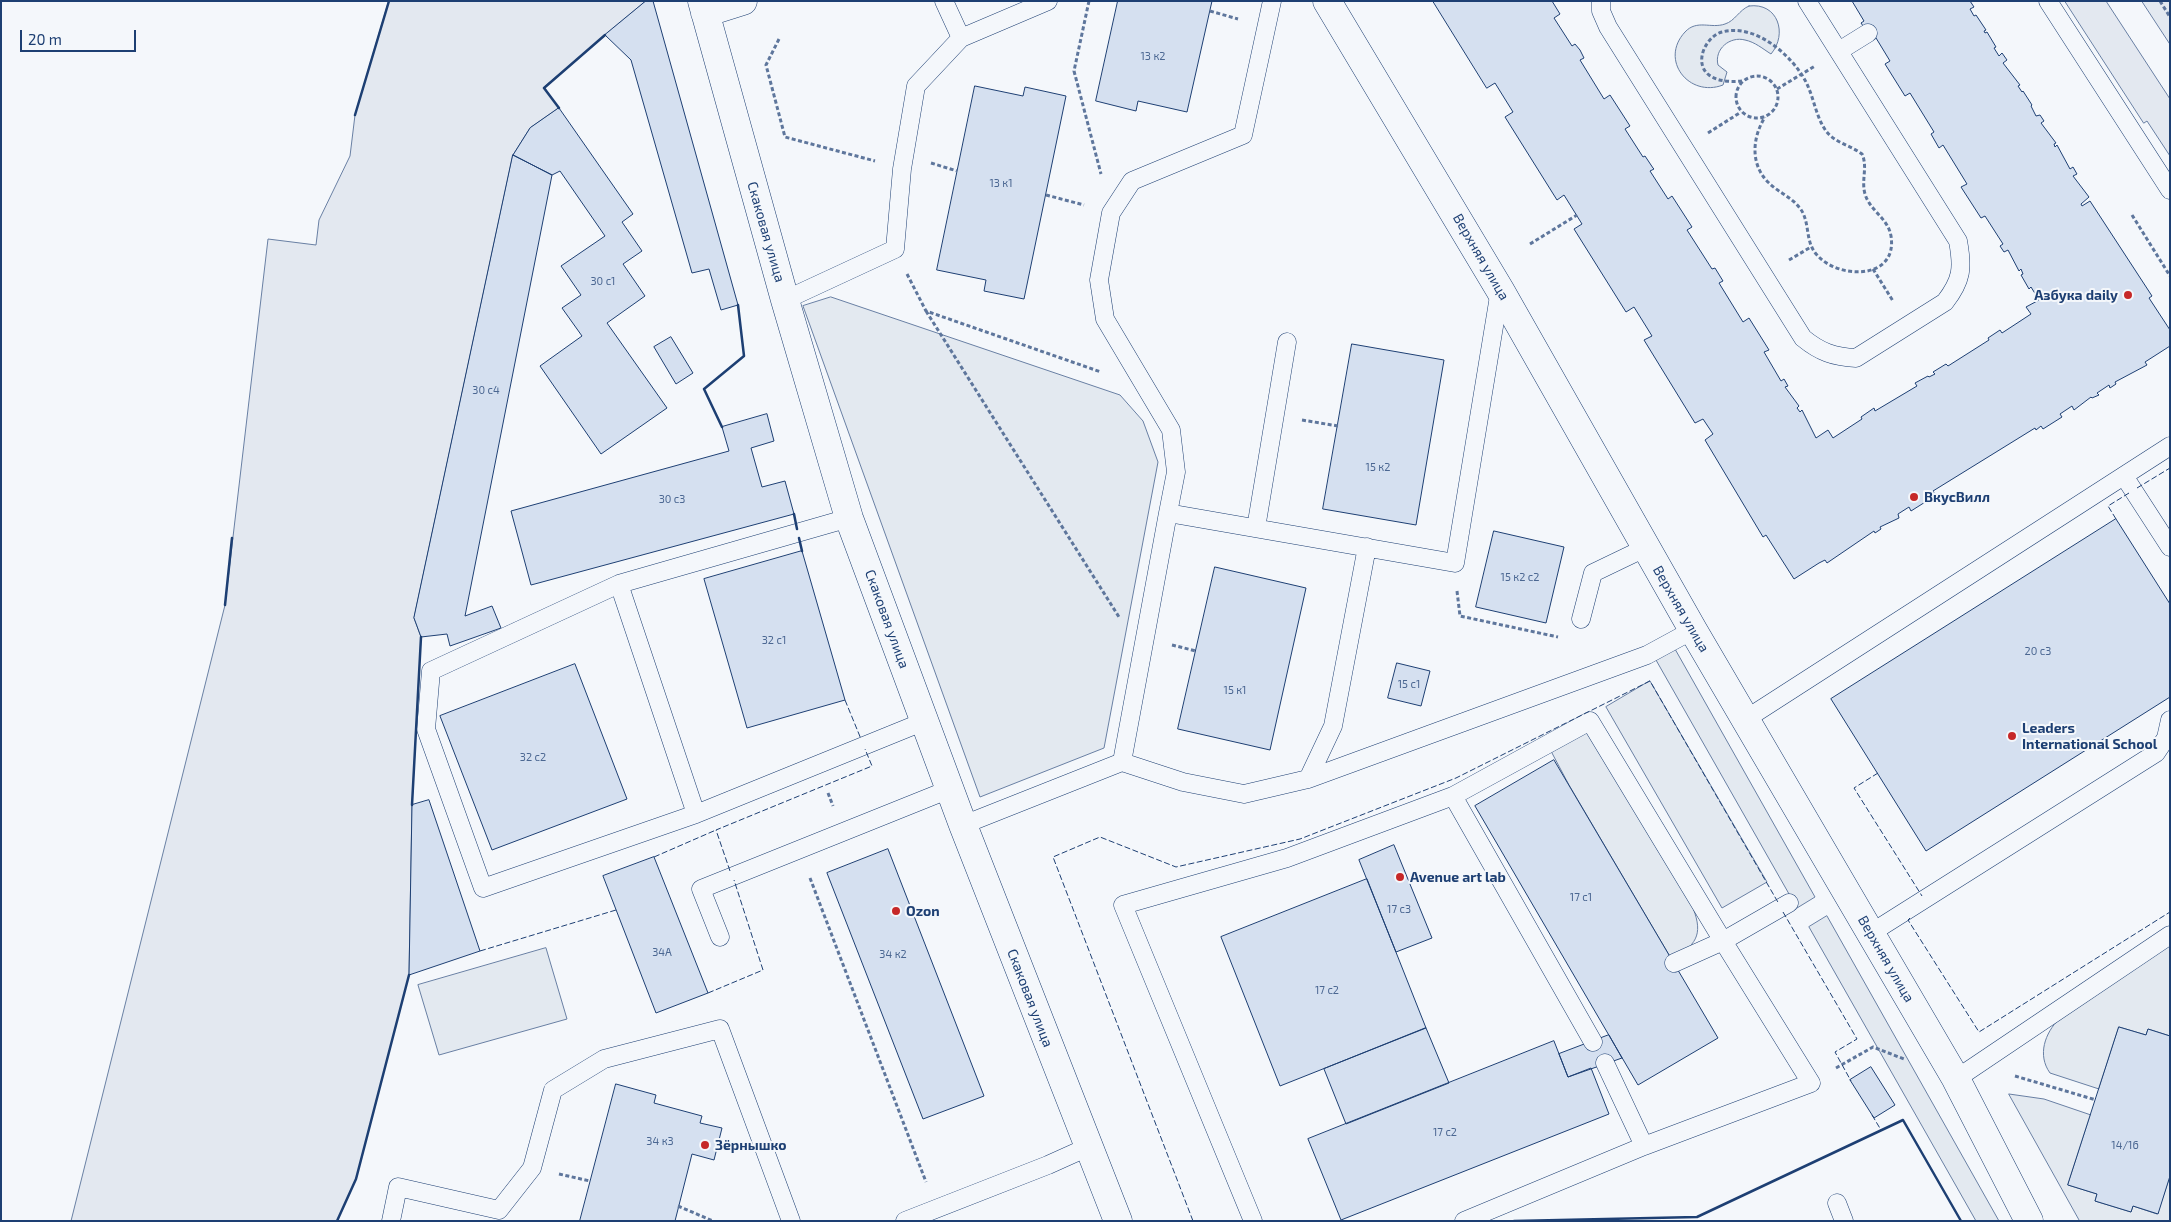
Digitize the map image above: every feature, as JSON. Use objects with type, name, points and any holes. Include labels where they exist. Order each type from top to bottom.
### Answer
[{"type":"street","points":[[703,7],[743,1]]},
{"type":"street","name":"Верхняя улица","points":[[1327,1],[1500,290],[1645,548],[1871,934],[1967,1072],[2029,1221]]},
{"type":"street","name":"Скаковая улица","points":[[703,7],[785,300],[849,518],[963,824],[1118,1221]]},
{"type":"lane","points":[[944,1],[961,38]]},
{"type":"lane","points":[[785,300],[895,249],[902,168],[916,86],[961,38],[1048,1]]},
{"type":"lane","points":[[1122,762],[1176,472],[1171,430],[1105,319],[1099,280],[1112,213],[1132,181],[1243,135],[1272,1]]},
{"type":"lane","points":[[1601,1],[1601,11],[1608,27],[1802,338],[1827,354],[1838,358],[1856,358],[1945,302],[1955,289],[1961,274],[1962,261],[1958,242],[1807,1]]},
{"type":"lane","points":[[2048,1],[2170,190]]},
{"type":"lane","points":[[1838,51],[1868,33]]},
{"type":"lane","points":[[1168,513],[1455,563],[1500,290]]},
{"type":"lane","points":[[1256,528],[1287,342]]},
{"type":"lane","points":[[1746,719],[2170,446]]},
{"type":"lane","points":[[2124,476],[2170,547]]},
{"type":"lane","points":[[849,518],[619,584],[431,671],[426,729],[483,888],[696,814],[925,722]]},
{"type":"lane","points":[[1308,779],[1333,726],[1367,547]]},
{"type":"lane","points":[[1581,619],[1593,572],[1645,548]]},
{"type":"lane","points":[[619,584],[696,814]]},
{"type":"lane","points":[[963,824],[1122,762],[1183,782],[1244,794],[1308,779],[1647,655],[1693,630]]},
{"type":"lane","points":[[1871,934],[2156,753],[2166,738],[2170,720]]},
{"type":"lane","points":[[1253,1221],[1123,905],[1287,858],[1453,796],[1590,721],[1811,1082],[1644,1146],[1464,1221]]},
{"type":"lane","points":[[720,937],[700,889],[950,789]]},
{"type":"lane","points":[[1453,796],[1593,1042]]},
{"type":"lane","points":[[1674,964],[1723,941],[1789,904]]},
{"type":"lane","points":[[1967,1072],[2170,935]]},
{"type":"lane","points":[[390,1221],[398,1187],[499,1210],[532,1168],[553,1090],[604,1059],[720,1029],[791,1221]]},
{"type":"lane","points":[[1605,1063],[1644,1146]]},
{"type":"lane","points":[[904,1221],[1048,1165],[1088,1147]]},
{"type":"lane","points":[[1837,1203],[1844,1221]]},
{"type":"path","points":[[1089,1],[1074,71],[1112,213]]},
{"type":"path","points":[[2160,1],[2170,17]]},
{"type":"path","points":[[1742,81],[1735,97],[1741,112],[1748,117],[1765,117],[1772,113],[1777,106],[1779,98],[1773,82],[1758,76],[1742,81],[1722,80],[1708,74],[1704,69],[1702,55],[1705,46],[1714,36],[1721,32],[1737,31],[1759,37],[1784,54],[1801,74],[1813,98],[1820,120],[1828,134],[1862,154],[1864,158],[1865,195],[1884,219],[1891,235],[1888,254],[1882,264],[1863,273],[1852,273],[1832,266],[1816,255],[1811,247],[1806,219],[1802,212],[1797,205],[1769,184],[1758,167],[1754,147],[1756,136],[1765,117]]},
{"type":"path","points":[[779,38],[766,65],[785,137],[902,168]]},
{"type":"path","points":[[1777,89],[1838,51]]},
{"type":"path","points":[[1046,195],[1112,213]]},
{"type":"path","points":[[1530,244],[1576,215]]},
{"type":"path","points":[[2132,216],[2170,276]]},
{"type":"path","points":[[895,249],[926,311],[1142,654]]},
{"type":"path","points":[[1873,269],[1908,326]]},
{"type":"path","points":[[926,311],[1146,388]]},
{"type":"path","points":[[1455,563],[1460,616],[1563,638]]},
{"type":"path","points":[[817,764],[843,832]]},
{"type":"path","points":[[799,849],[936,1208]]},
{"type":"path","points":[[1811,1082],[1873,1047]]},
{"type":"path","points":[[1967,1072],[2096,1100]]},
{"type":"path","points":[[678,1206],[712,1221]]},
{"type":"shaded area","points":[[389,1],[646,1],[544,87],[559,108],[530,128],[513,155],[414,618],[421,637],[412,805],[409,975],[356,1179],[337,1221],[71,1221],[225,605],[268,239],[316,245],[319,220],[350,156],[355,115]]},
{"type":"shaded area","points":[[2065,1],[2106,1],[2170,99],[2170,156],[2147,121],[2144,123]]},
{"type":"shaded area","points":[[2142,1],[2170,1],[2170,44]]},
{"type":"shaded area","points":[[1749,6],[1759,6],[1767,9],[1777,21],[1779,38],[1771,54],[1749,41],[1734,40],[1724,45],[1718,54],[1718,65],[1727,72],[1723,85],[1711,88],[1699,86],[1689,81],[1677,65],[1675,54],[1678,43],[1685,32],[1699,25],[1725,24]]},
{"type":"shaded area","points":[[831,297],[1120,395],[1143,421],[1158,462],[1104,748],[980,797],[803,306]]},
{"type":"shaded area","points":[[1675,649],[1815,897],[1797,908],[1656,660]]},
{"type":"shaded area","points":[[1650,681],[1767,882],[1722,908],[1606,707]]},
{"type":"shaded area","points":[[1581,718],[1693,908],[1698,926],[1695,939],[1687,949],[1672,960],[1569,785],[1544,738]]},
{"type":"shaded area","points":[[1827,916],[1999,1221],[1976,1221],[1809,927]]},
{"type":"shaded area","points":[[2170,944],[2170,1036],[2148,1029],[2146,1035],[2119,1027],[2099,1089],[2050,1073],[2044,1059],[2044,1044],[2050,1031],[2059,1019]]},
{"type":"shaded area","points":[[546,948],[567,1019],[439,1055],[418,985]]},
{"type":"shaded area","points":[[2009,1094],[2044,1099],[2091,1115],[2068,1185],[2097,1194],[2095,1201],[2131,1212],[2133,1206],[2157,1214],[2170,1176],[2170,1221],[2080,1221]]},
{"type":"building","points":[[646,1],[653,1],[738,305],[721,310],[709,269],[692,273],[631,60],[605,35]]},
{"type":"building","points":[[1118,1],[1212,1],[1187,112],[1138,101],[1136,111],[1096,101]]},
{"type":"building","points":[[1433,1],[1552,1],[1560,14],[1554,18],[1572,46],[1575,44],[1580,50],[1584,58],[1580,60],[1604,99],[1610,95],[1630,126],[1625,129],[1643,157],[1645,156],[1654,169],[1650,171],[1668,199],[1672,196],[1692,227],[1687,230],[1712,269],[1715,268],[1723,281],[1719,283],[1743,322],[1749,318],[1769,350],[1764,352],[1781,381],[1784,379],[1788,386],[1785,387],[1799,406],[1797,408],[1800,412],[1802,410],[1816,438],[1828,430],[1833,438],[1862,419],[1861,417],[1874,408],[1875,411],[1917,386],[1915,383],[1935,374],[1933,372],[1946,364],[1948,366],[1989,340],[1988,338],[2000,330],[2002,333],[2031,314],[2026,307],[2039,300],[2031,287],[2029,289],[2021,275],[2023,274],[2021,269],[2019,271],[2008,250],[2004,252],[2000,246],[2003,244],[1985,216],[1981,218],[1961,187],[1967,184],[1943,145],[1939,148],[1931,134],[1934,132],[1910,93],[1905,96],[1885,64],[1890,61],[1873,33],[1870,36],[1861,23],[1864,21],[1852,1],[1970,1],[1974,7],[1970,9],[1986,30],[1984,31],[1985,33],[1987,32],[1999,56],[2002,53],[2007,60],[2003,63],[2020,85],[2018,86],[2032,105],[2036,116],[2040,115],[2044,121],[2041,123],[2056,143],[2054,144],[2055,147],[2057,145],[2070,169],[2073,167],[2077,174],[2073,176],[2089,197],[2081,204],[2082,206],[2090,201],[2152,296],[2149,298],[2170,330],[2170,346],[2145,362],[2147,365],[2115,382],[2116,384],[2110,388],[2109,385],[2097,393],[2099,395],[2091,397],[2074,410],[2072,406],[2060,414],[2062,417],[2043,429],[2041,426],[2036,430],[2035,428],[1933,491],[1934,493],[1929,496],[1930,499],[1911,511],[1909,507],[1898,514],[1899,518],[1880,527],[1881,529],[1875,533],[1874,531],[1827,563],[1825,560],[1794,579],[1766,535],[1763,537],[1705,440],[1713,434],[1703,419],[1695,423],[1644,340],[1652,336],[1634,307],[1626,312],[1574,229],[1582,224],[1564,195],[1557,200],[1505,117],[1513,112],[1495,83],[1487,88]]},
{"type":"building","points":[[975,86],[1023,96],[1025,87],[1066,96],[1024,299],[984,291],[986,280],[937,270]]},
{"type":"building","points":[[559,108],[633,214],[622,222],[642,251],[623,264],[645,296],[607,323],[667,408],[601,454],[540,366],[582,336],[562,308],[581,295],[561,266],[605,236],[560,171],[552,175],[513,155],[530,128]]},
{"type":"building","points":[[513,155],[552,175],[465,616],[492,606],[501,628],[450,646],[447,634],[421,637],[414,618]]},
{"type":"building","points":[[671,337],[693,373],[676,384],[654,347]]},
{"type":"building","points":[[1352,344],[1444,360],[1416,525],[1323,509]]},
{"type":"building","points":[[767,414],[774,441],[751,448],[762,487],[785,481],[794,514],[531,585],[511,511],[729,451],[722,427]]},
{"type":"building","points":[[2116,519],[2170,604],[2170,697],[1926,851],[1831,699]]},
{"type":"building","points":[[1494,531],[1564,547],[1546,623],[1476,607]]},
{"type":"building","points":[[802,551],[845,700],[747,728],[704,579]]},
{"type":"building","points":[[1215,567],[1306,588],[1270,750],[1178,729]]},
{"type":"building","points":[[1397,663],[1430,671],[1421,706],[1388,698]]},
{"type":"building","points":[[575,664],[627,799],[492,850],[440,716]]},
{"type":"building","points":[[1554,760],[1718,1038],[1638,1085],[1475,806]]},
{"type":"building","points":[[429,800],[480,951],[409,975],[412,805]]},
{"type":"building","points":[[1394,845],[1432,938],[1396,952],[1359,860]]},
{"type":"building","points":[[888,849],[984,1096],[923,1119],[827,873]]},
{"type":"building","points":[[654,857],[708,993],[656,1013],[603,876]]},
{"type":"building","points":[[1367,879],[1426,1028],[1280,1086],[1221,937]]},
{"type":"building","points":[[2119,1027],[2146,1035],[2148,1029],[2170,1036],[2170,1176],[2158,1214],[2133,1206],[2131,1212],[2095,1201],[2097,1194],[2068,1185]]},
{"type":"building","points":[[1426,1028],[1449,1083],[1346,1124],[1324,1069]]},
{"type":"building","points":[[1609,1035],[1622,1058],[1568,1077],[1559,1054]]},
{"type":"building","points":[[1554,1041],[1568,1077],[1591,1068],[1609,1114],[1341,1220],[1308,1139]]},
{"type":"building","points":[[1871,1067],[1895,1105],[1874,1118],[1850,1080]]},
{"type":"building","points":[[616,1084],[656,1095],[654,1103],[702,1116],[700,1123],[722,1128],[714,1160],[692,1154],[675,1221],[580,1221]]},
{"type":"fence","points":[[2137,488],[2170,468]]},
{"type":"fence","points":[[2116,519],[2108,506],[2129,493]]},
{"type":"fence","points":[[1193,1221],[1053,857],[1100,837],[1176,867],[1300,839],[1456,778],[1650,681],[1779,904]]},
{"type":"fence","points":[[845,700],[861,739]]},
{"type":"fence","points":[[730,871],[716,830],[872,766],[865,749]]},
{"type":"fence","points":[[1878,773],[1854,788],[1922,896]]},
{"type":"fence","points":[[654,857],[716,830]]},
{"type":"fence","points":[[708,993],[763,970],[734,880]]},
{"type":"fence","points":[[480,951],[616,910]]},
{"type":"fence","points":[[1783,912],[1857,1039],[1835,1052],[1851,1081]]},
{"type":"fence","points":[[1910,918],[1908,920],[1979,1032],[2170,912]]},
{"type":"fence","points":[[1872,1115],[1881,1130]]},
{"type":"wall","points":[[355,115],[389,1]]},
{"type":"wall","points":[[559,108],[544,88],[605,35]]},
{"type":"wall","points":[[722,427],[704,389],[744,356],[738,305]]},
{"type":"wall","points":[[794,514],[797,529]]},
{"type":"wall","points":[[225,605],[232,538]]},
{"type":"wall","points":[[799,538],[802,551]]},
{"type":"wall","points":[[412,805],[421,637]]},
{"type":"wall","points":[[337,1221],[356,1179],[409,975]]},
{"type":"wall","points":[[1514,1221],[1697,1217],[1903,1120],[1961,1221]]},
{"type":"place","name":"Азбука daily","points":[[2128,295]]},
{"type":"place","name":"ВкусВилл","points":[[1914,497]]},
{"type":"place","name":"Leaders International School","points":[[2012,736]]},
{"type":"place","name":"Avenue art lab","points":[[1400,877]]},
{"type":"place","name":"Ozon","points":[[896,911]]},
{"type":"place","name":"Зёрнышко","points":[[705,1145]]}]
